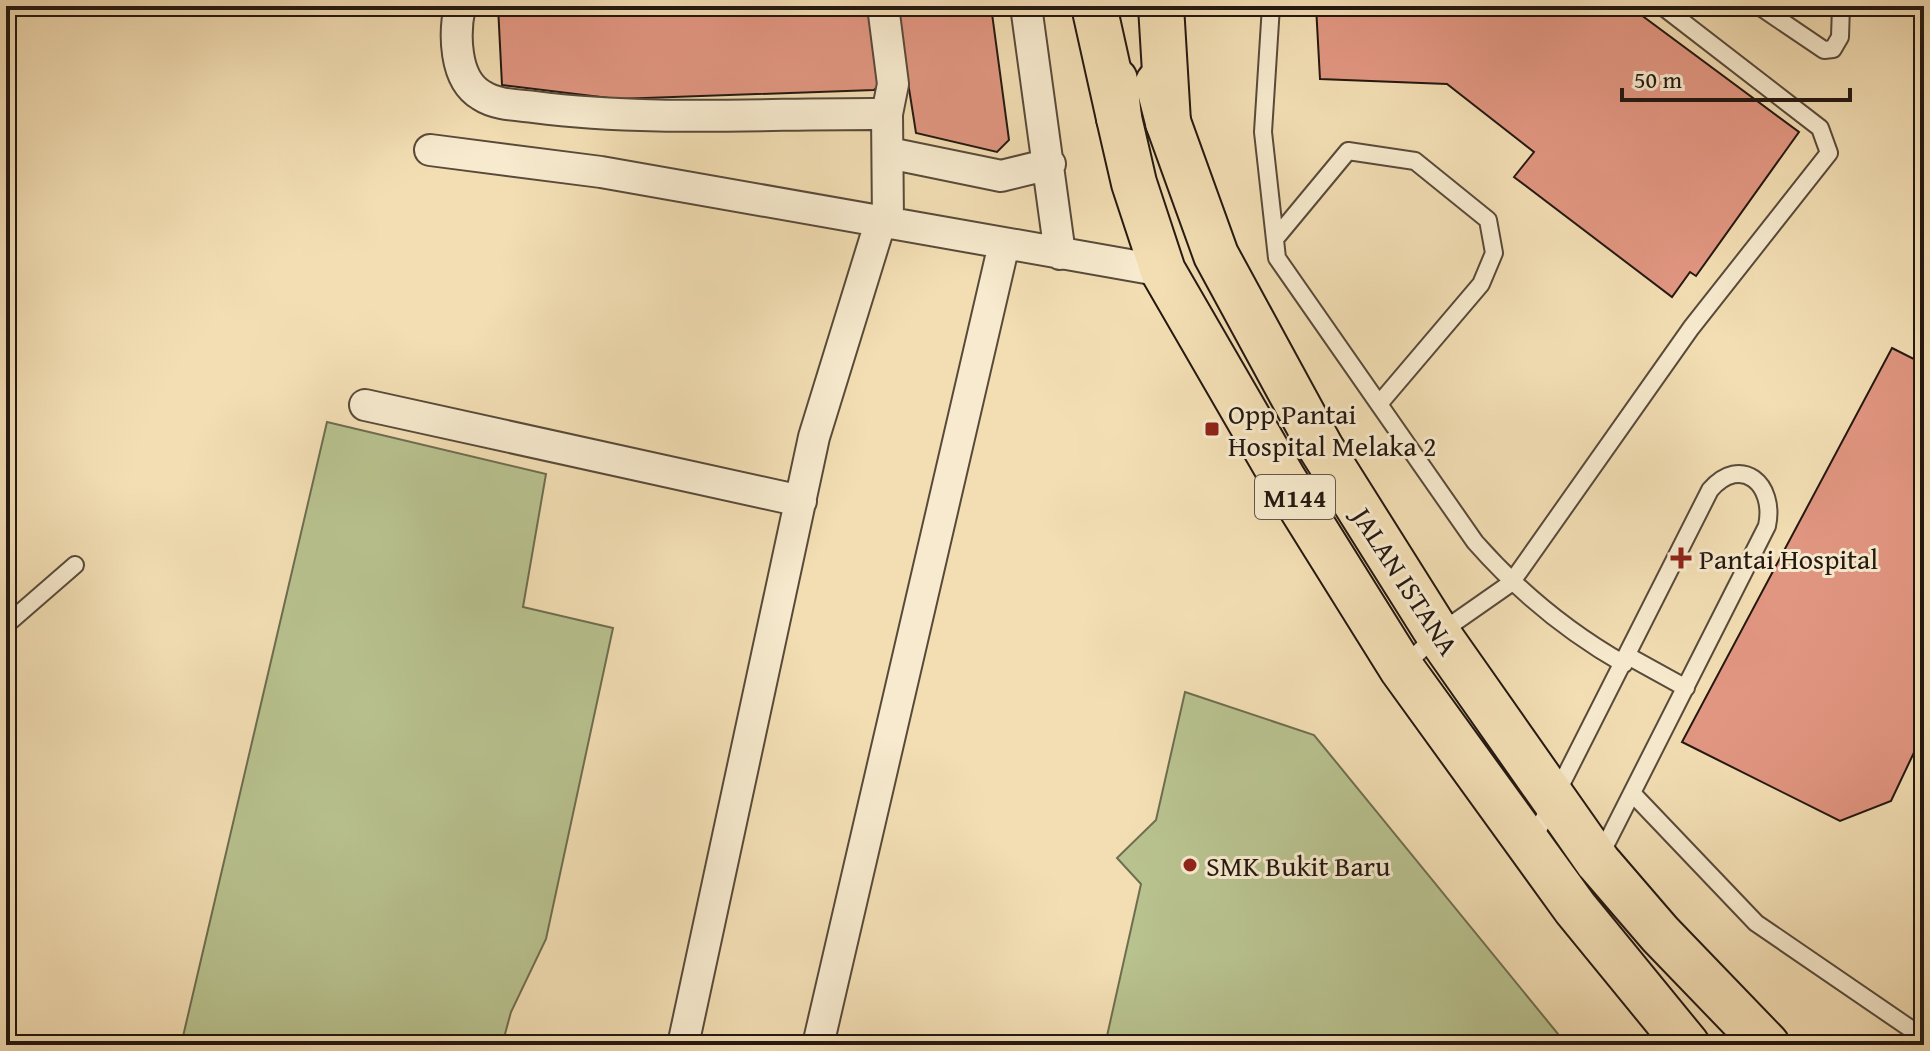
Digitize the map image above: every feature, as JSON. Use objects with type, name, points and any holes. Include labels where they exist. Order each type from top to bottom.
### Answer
[{"type":"main road","points":[[1094,6],[1119,118]]},
{"type":"main road","name":"JALAN ISTANA","points":[[1108,6],[1119,118],[1134,183],[1163,271],[1284,480],[1402,669],[1530,846],[1687,1045]]},
{"type":"main road","name":"JALAN ISTANA","points":[[1146,6],[1151,59],[1168,122],[1216,255],[1321,448],[1438,634],[1598,862],[1660,934],[1767,1045]]},
{"type":"main road","points":[[1161,6],[1168,122]]},
{"type":"main road","points":[[1660,934],[1712,1028],[1730,1045]]},
{"type":"street","points":[[460,6],[455,30],[465,78],[480,95],[500,102],[580,113],[887,114]]},
{"type":"street","points":[[683,1045],[814,437],[884,221],[889,153],[887,114],[893,84],[883,6]]},
{"type":"street","points":[[1026,6],[1060,254]]},
{"type":"street","points":[[430,150],[601,172],[1163,271]]},
{"type":"street","points":[[889,153],[1001,176],[1050,164]]},
{"type":"street","points":[[818,1045],[1004,244]]},
{"type":"street","points":[[365,405],[801,501]]},
{"type":"lane","points":[[1271,6],[1263,132],[1277,258],[1475,542],[1511,583],[1583,641],[1686,688]]},
{"type":"lane","points":[[1402,669],[1438,634],[1511,583],[1691,328],[1829,153],[1820,128],[1662,6]]},
{"type":"lane","points":[[1759,6],[1824,50],[1833,49],[1840,37],[1841,6]]},
{"type":"lane","points":[[1275,239],[1348,151],[1415,161],[1488,220],[1494,253],[1481,284],[1379,404]]},
{"type":"lane","points":[[1530,846],[1710,490],[1730,475],[1745,474],[1761,483],[1768,496],[1767,526],[1598,862]]},
{"type":"lane","points":[[6,625],[75,565]]},
{"type":"lane","points":[[1632,793],[1756,923],[1924,1038]]},
{"type":"green space","points":[[327,422],[546,474],[523,607],[613,628],[546,939],[511,1012],[502,1045],[181,1045]]},
{"type":"green space","points":[[1185,692],[1314,735],[1567,1045],[1105,1045],[1141,884],[1117,858],[1156,820]]},
{"type":"building","points":[[498,6],[873,6],[885,80],[874,90],[617,99],[502,85]]},
{"type":"building","points":[[896,6],[991,6],[1009,140],[997,152],[916,133]]},
{"type":"building","points":[[1316,6],[1629,6],[1799,132],[1696,276],[1690,272],[1672,297],[1514,177],[1534,152],[1447,84],[1320,79]]},
{"type":"building","points":[[1892,348],[1924,364],[1924,747],[1918,744],[1891,801],[1840,821],[1682,742]]},
{"type":"place","name":"Opp Pantai Hospital Melaka 2","points":[[1212,429]]},
{"type":"place","name":"Pantai Hospital","points":[[1681,558]]},
{"type":"place","name":"SMK Bukit Baru","points":[[1190,865]]}]
